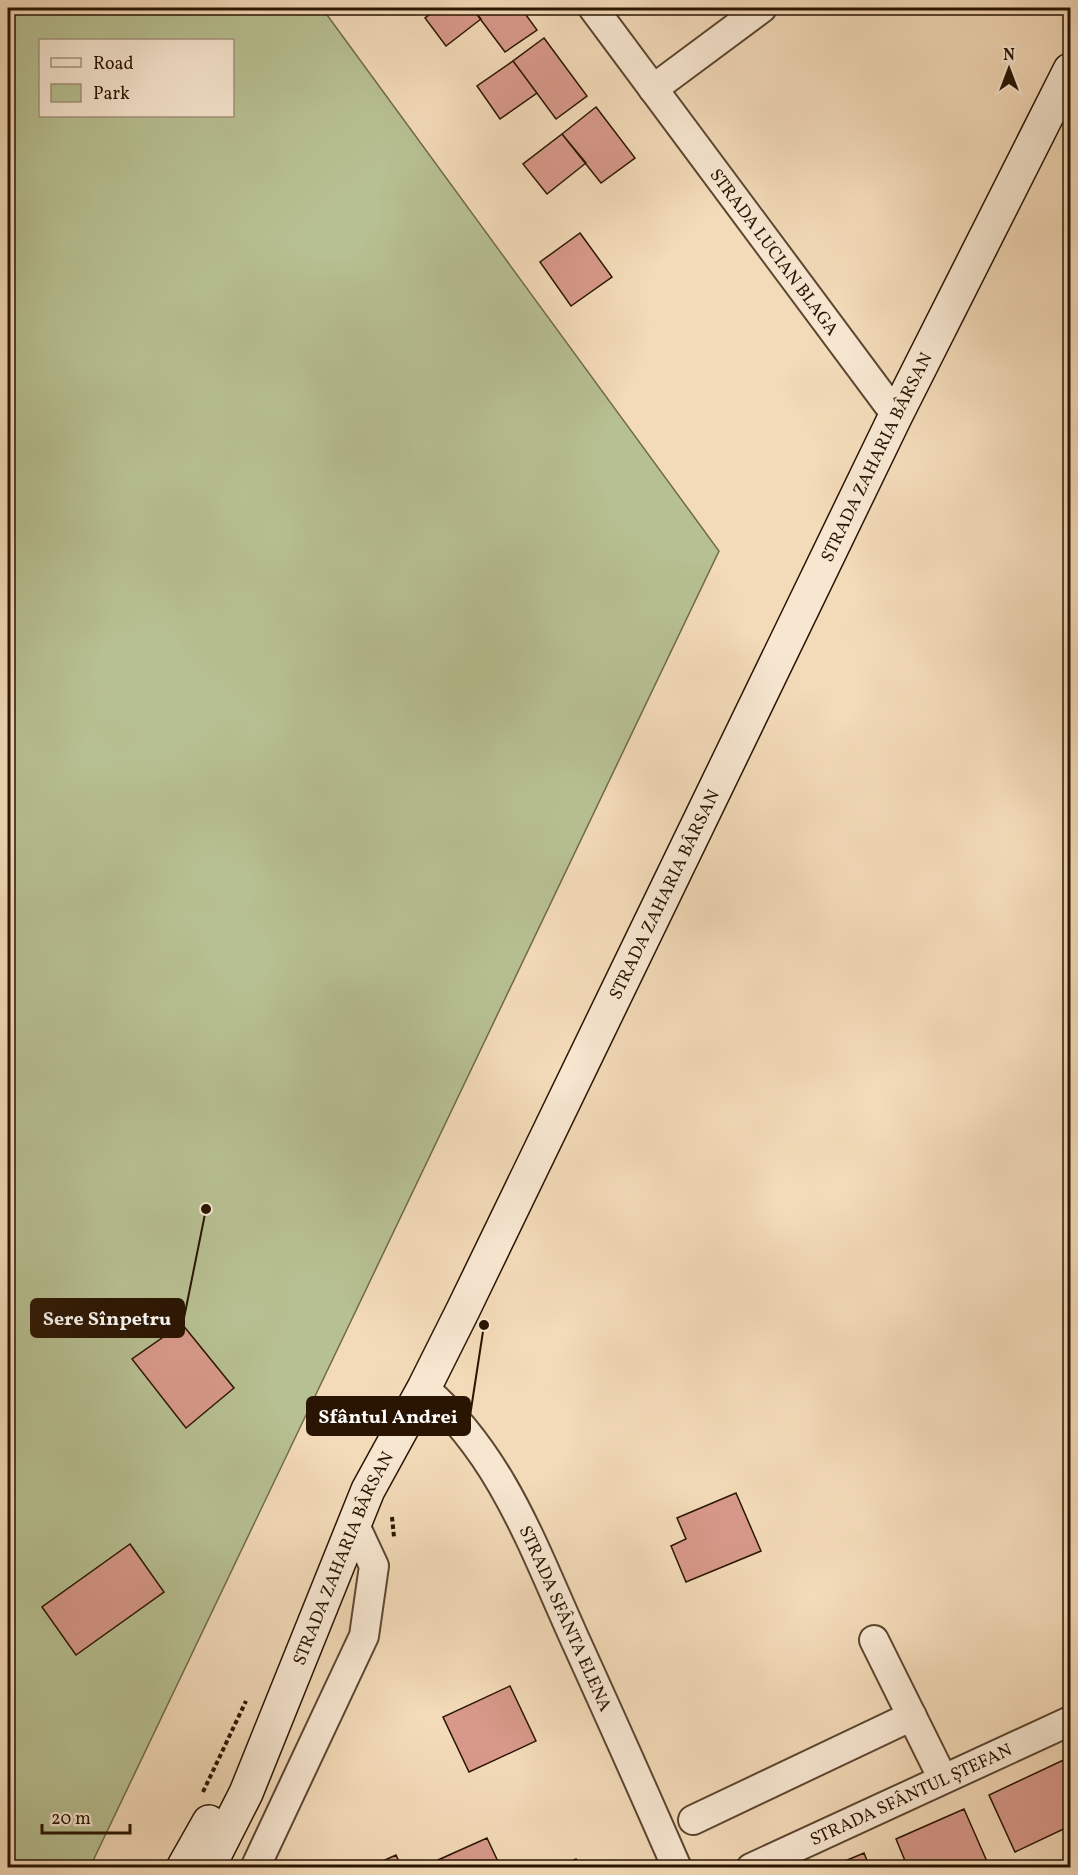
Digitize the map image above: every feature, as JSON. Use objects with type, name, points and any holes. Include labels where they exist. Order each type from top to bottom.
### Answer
[{"type":"main road","name":"STRADA ZAHARIA BÂRSAN","points":[[273,1726],[368,1490],[424,1388],[896,415],[1071,70]]},
{"type":"main road","points":[[183,1868],[226,1791],[273,1726]]},
{"type":"main road","points":[[208,1868],[246,1793],[273,1726]]},
{"type":"street","name":"STRADA LUCIAN BLAGA","points":[[593,8],[896,415]]},
{"type":"street","points":[[653,89],[762,8]]},
{"type":"street","name":"STRADA SFÂNTA ELENA","points":[[424,1388],[452,1412],[489,1459],[521,1520],[677,1868]]},
{"type":"street","points":[[255,1868],[364,1636],[374,1566],[354,1523]]},
{"type":"street","points":[[874,1640],[943,1779]]},
{"type":"street","points":[[693,1820],[912,1716]]},
{"type":"street","name":"STRADA SFÂNTUL ȘTEFAN","points":[[751,1868],[1071,1721]]},
{"type":"green space","points":[[8,8],[322,8],[719,551],[90,1867],[8,1868]]},
{"type":"building","points":[[438,8],[472,8],[481,19],[446,46],[425,18]]},
{"type":"building","points":[[472,8],[521,8],[537,30],[505,52]]},
{"type":"building","points":[[544,38],[587,96],[556,119],[513,61]]},
{"type":"building","points":[[513,61],[537,93],[500,119],[477,86]]},
{"type":"building","points":[[596,107],[635,158],[601,183],[562,134]]},
{"type":"building","points":[[562,134],[586,163],[547,194],[523,164]]},
{"type":"building","points":[[580,233],[612,277],[571,306],[540,262]]},
{"type":"building","points":[[182,1324],[234,1388],[186,1428],[132,1359]]},
{"type":"building","points":[[736,1493],[761,1551],[686,1582],[671,1546],[686,1539],[677,1518]]},
{"type":"building","points":[[130,1544],[164,1592],[76,1655],[42,1607]]},
{"type":"building","points":[[510,1686],[536,1741],[469,1772],[443,1717]]},
{"type":"building","points":[[1070,1757],[1070,1826],[1015,1852],[989,1795]]},
{"type":"building","points":[[964,1809],[989,1866],[908,1868],[896,1839]]},
{"type":"building","points":[[487,1838],[501,1868],[441,1868],[438,1860]]},
{"type":"building","points":[[864,1853],[870,1868],[829,1868],[833,1866]]},
{"type":"building","points":[[396,1855],[402,1868],[367,1868]]},
{"type":"building","points":[[576,1859],[580,1868],[558,1868]]},
{"type":"place","name":"Sere Sînpetru","points":[[206,1209]]},
{"type":"place","name":"Sfântul Andrei","points":[[484,1325]]}]
